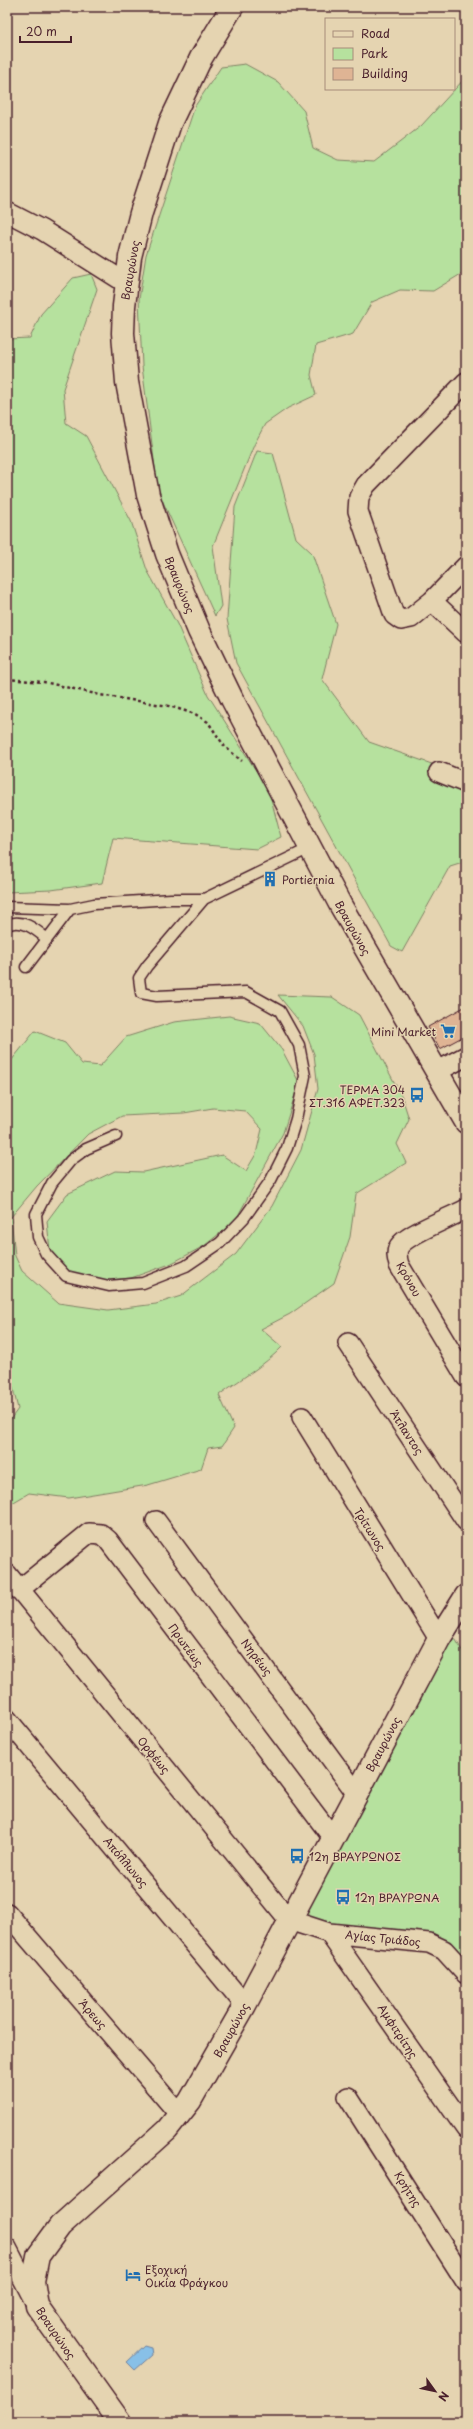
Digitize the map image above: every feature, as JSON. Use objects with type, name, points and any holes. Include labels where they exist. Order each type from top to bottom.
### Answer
[{"type":"main road","name":"Βραυρώνος","points":[[232,7],[201,58],[170,123],[141,213],[126,284],[123,333],[127,382],[148,495],[167,554],[199,631],[232,699],[310,848],[375,966],[438,1071],[466,1122]]},
{"type":"main road","name":"Βραυρώνος","points":[[120,2422],[37,2306],[33,2288],[33,2272],[38,2256],[46,2243],[60,2226],[167,2130],[180,2115],[208,2071],[439,1639],[466,1596]]},
{"type":"street","points":[[7,212],[42,230],[126,284]]},
{"type":"street","points":[[466,382],[366,485],[359,498],[358,511],[394,615],[401,620],[410,618],[432,601],[466,566]]},
{"type":"street","points":[[432,601],[466,633]]},
{"type":"street","points":[[439,772],[466,783]]},
{"type":"street","points":[[438,1071],[466,1056]]},
{"type":"street","name":"Κρόνου","points":[[466,1210],[410,1237],[400,1245],[397,1255],[399,1265],[466,1377]]},
{"type":"street","name":"Άτλαντος","points":[[348,1343],[466,1521]]},
{"type":"street","name":"Τρίτωνος","points":[[302,1417],[439,1639]]},
{"type":"street","name":"Νηρέως","points":[[156,1521],[357,1794]]},
{"type":"street","name":"Πρωτέως","points":[[19,1590],[89,1533],[101,1534],[333,1838]]},
{"type":"street","name":"Ορφέως","points":[[7,1574],[289,1920]]},
{"type":"street","name":"Απόλλωνος","points":[[7,1719],[244,2005]]},
{"type":"street","name":"Άρεως","points":[[7,1914],[180,2115]]},
{"type":"street","name":"Αγίας Τριάδος","points":[[289,1920],[329,1933],[429,1943],[444,1950],[466,1974]]},
{"type":"street","name":"Αμφιτρίτης","points":[[329,1933],[466,2129]]},
{"type":"street","name":"Κρήτης","points":[[348,2096],[466,2282]]},
{"type":"street","points":[[7,2248],[37,2306]]},
{"type":"lane","points":[[116,1136],[86,1149],[71,1160],[52,1183],[36,1214],[38,1237],[46,1254],[66,1276],[109,1286],[143,1283],[186,1266],[220,1243],[244,1218],[271,1180],[287,1148],[296,1119],[305,1076],[299,1045],[280,1011],[246,992],[157,996],[141,993],[139,978],[147,966],[204,899],[310,848]]},
{"type":"lane","points":[[7,907],[70,909],[94,904],[171,899],[204,899]]},
{"type":"lane","points":[[26,967],[46,938],[70,909]]},
{"type":"lane","points":[[7,925],[12,923],[30,925],[46,938]]},
{"type":"path","points":[[7,679],[44,682],[100,695],[169,706],[195,714],[208,722],[225,747],[239,759],[251,768],[270,771]]},
{"type":"green space","points":[[245,64],[278,82],[304,111],[313,148],[338,160],[374,162],[421,126],[466,77],[466,271],[433,291],[400,290],[372,302],[353,334],[316,345],[311,375],[316,395],[288,408],[265,424],[254,445],[213,546],[221,606],[215,616],[158,491],[142,366],[139,299],[146,255],[195,106],[221,67]]},
{"type":"green space","points":[[91,274],[97,289],[63,389],[66,423],[86,436],[131,521],[147,570],[177,624],[208,695],[269,791],[281,837],[257,849],[113,838],[102,883],[51,890],[7,892],[7,870],[12,843],[7,843],[7,339],[30,338],[41,314],[73,278]]},
{"type":"green space","points":[[257,451],[273,453],[296,538],[312,553],[336,624],[322,679],[369,742],[466,776],[466,861],[450,866],[402,952],[391,946],[236,663],[227,619],[235,507]]},
{"type":"green space","points":[[278,995],[332,997],[359,1015],[402,1097],[409,1119],[397,1144],[406,1163],[356,1194],[350,1237],[334,1283],[290,1314],[261,1329],[282,1347],[260,1366],[219,1395],[234,1428],[222,1446],[208,1448],[201,1469],[148,1485],[69,1498],[29,1493],[7,1506],[7,1424],[18,1409],[12,1384],[7,1379],[7,1066],[35,1031],[65,1043],[82,1064],[100,1066],[126,1037],[174,1022],[229,1016],[260,1023],[282,1050],[299,1082],[283,1133],[235,1221],[204,1246],[170,1264],[131,1278],[98,1281],[70,1273],[50,1251],[47,1221],[67,1194],[115,1171],[143,1172],[222,1155],[246,1171],[256,1154],[262,1129],[245,1111],[213,1108],[184,1113],[122,1116],[88,1134],[37,1186],[11,1217],[15,1256],[22,1271],[58,1303],[108,1310],[156,1304],[181,1296],[236,1254],[272,1206],[301,1150],[318,1089],[314,1054],[303,1026]]},
{"type":"green space","points":[[447,1625],[466,1657],[466,1951],[463,1954],[289,1920]]},
{"type":"water","points":[[144,2346],[151,2348],[152,2355],[135,2370],[127,2362]]},
{"type":"building","name":"Mini Market","points":[[466,1006],[466,1035],[440,1049],[428,1027]]},
{"type":"place","name":"Portiernia","points":[[270,879]]},
{"type":"place","name":"Mini Market","points":[[448,1031]]},
{"type":"place","name":"ΤΕΡΜΑ 304 ΣΤ.316 ΑΦΕΤ.323","points":[[417,1095]]},
{"type":"place","name":"12η ΒΡΑΥΡΩΝΟΣ","points":[[297,1856]]},
{"type":"place","name":"12η ΒΡΑΥΡΩΝΑ","points":[[343,1897]]},
{"type":"place","name":"Εξοχική Οικία Φράγκου","points":[[133,2275]]}]
